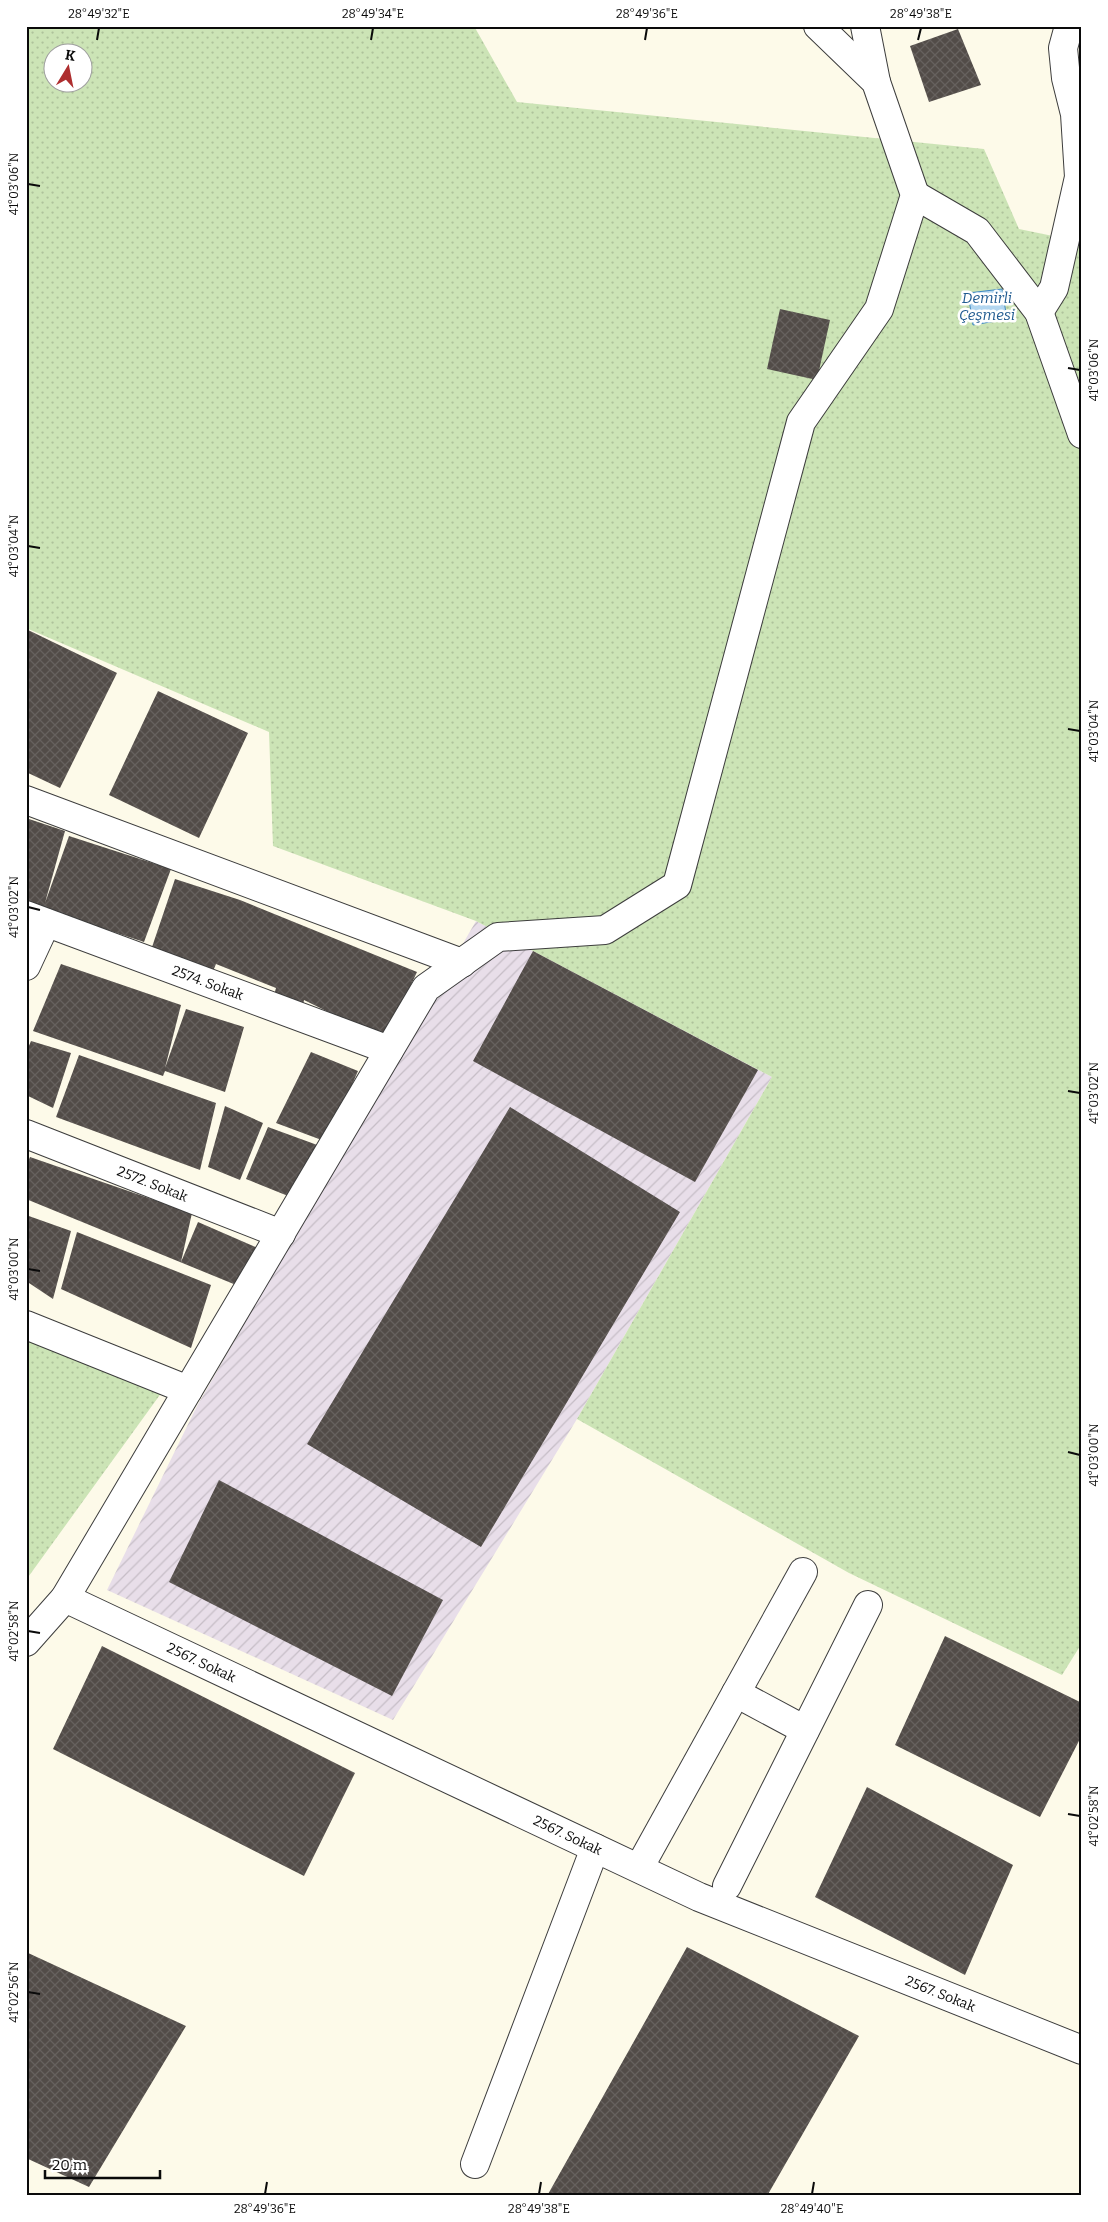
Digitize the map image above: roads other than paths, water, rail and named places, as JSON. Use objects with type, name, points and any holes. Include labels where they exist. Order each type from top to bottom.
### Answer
[{"type":"street","points":[[818,26],[876,82]]},
{"type":"street","points":[[26,1642],[65,1598],[426,988],[498,937],[605,930],[677,885],[801,422],[879,309],[915,194],[876,82],[865,26]]},
{"type":"street","points":[[1039,312],[1054,288],[1079,177],[1075,114],[1066,78],[1063,48],[1069,26]]},
{"type":"street","points":[[915,194],[977,231],[1039,312],[1082,434]]},
{"type":"street","points":[[26,800],[462,963]]},
{"type":"street","points":[[26,966],[36,919]]},
{"type":"street","name":"2574. Sokak","points":[[36,919],[389,1050]]},
{"type":"street","name":"2572. Sokak","points":[[26,1134],[281,1234]]},
{"type":"street","points":[[26,1325],[188,1390]]},
{"type":"street","points":[[639,1868],[803,1572]]},
{"type":"street","name":"2567. Sokak","points":[[65,1598],[699,1897],[1082,2050]]},
{"type":"street","points":[[727,1886],[868,1605]]},
{"type":"street","points":[[736,1693],[805,1730]]},
{"type":"street","points":[[475,2164],[595,1848]]},
{"type":"water","name":"Demirli Çeşmesi","points":[[1002,289],[1007,319],[973,325],[968,293]]}]
